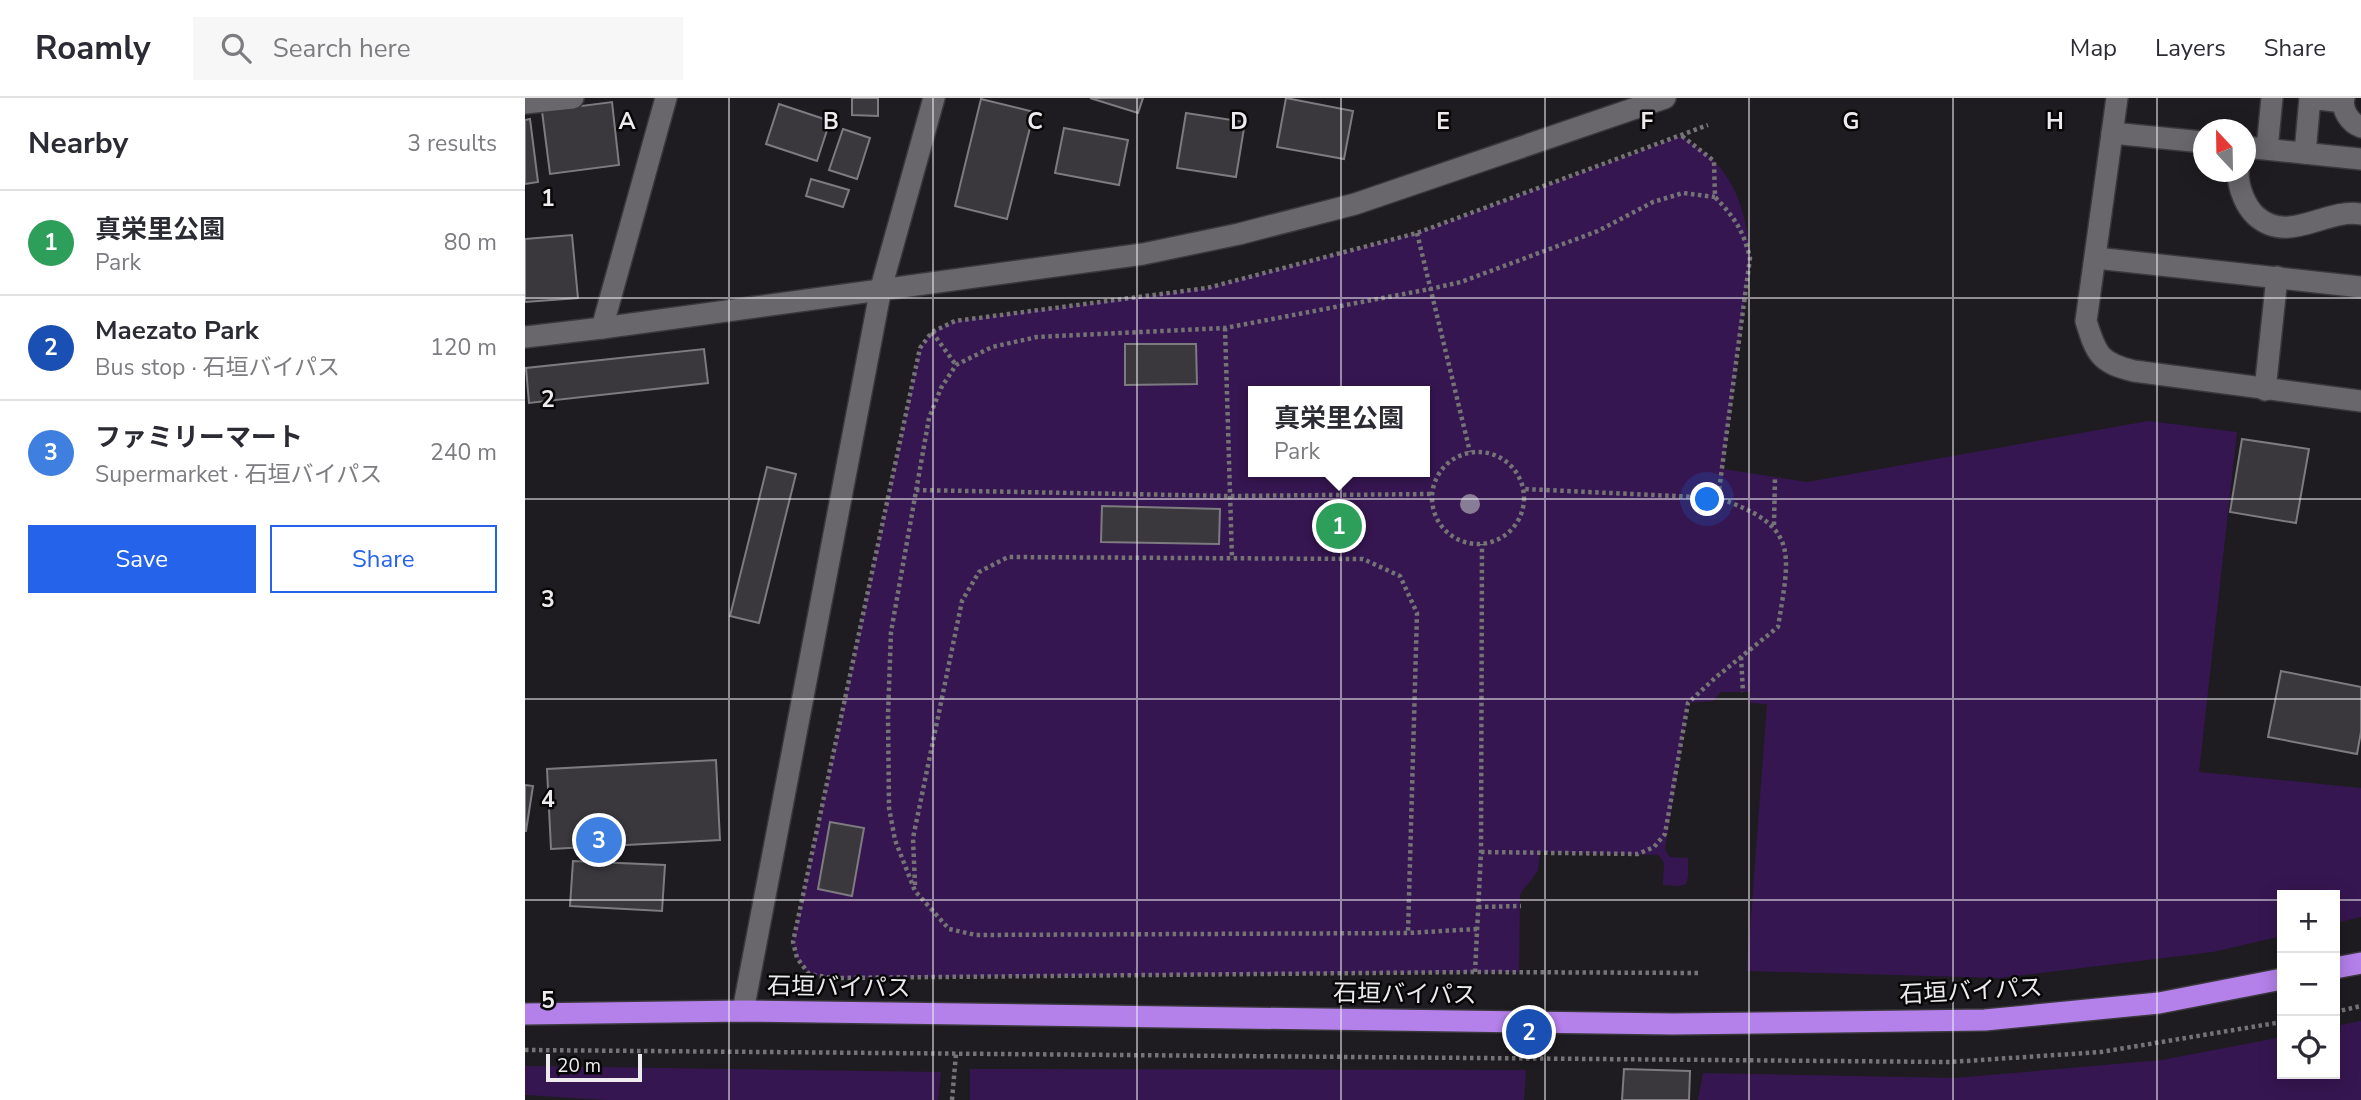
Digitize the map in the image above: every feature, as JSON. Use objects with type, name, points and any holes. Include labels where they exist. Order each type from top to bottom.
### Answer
[{"type":"highway","points":[[2340,967],[2361,963]]},
{"type":"highway","name":"石垣バイパス","points":[[525,1014],[743,1011],[1673,1024],[1985,1020],[2159,1003],[2277,980]]},
{"type":"street","points":[[525,103],[573,98]]},
{"type":"street","points":[[602,328],[666,98]]},
{"type":"street","points":[[743,1011],[881,288],[934,98]]},
{"type":"street","points":[[525,337],[1143,254],[1239,234],[1355,204],[1665,98]]},
{"type":"street","points":[[2116,98],[2087,321],[2092,342],[2112,366],[2265,390],[2361,401]]},
{"type":"street","points":[[2272,98],[2256,148],[2361,159]]},
{"type":"street","points":[[2305,153],[2309,98],[2343,100],[2353,124],[2361,127]]},
{"type":"street","points":[[2112,132],[2193,141]]},
{"type":"street","points":[[2241,182],[2248,208],[2263,222],[2287,229],[2305,226],[2326,216],[2349,212],[2361,214]]},
{"type":"street","points":[[2096,258],[2361,287]]},
{"type":"street","points":[[2265,390],[2277,278]]},
{"type":"path","points":[[1698,973],[1475,972],[831,978],[809,974],[797,958],[793,942],[921,348],[932,332],[955,321],[1207,288],[1417,233],[1708,125]]},
{"type":"path","points":[[1682,136],[1714,161],[1715,197]]},
{"type":"path","points":[[1477,929],[1408,933],[976,934],[949,929],[915,891],[895,840],[889,808],[891,632],[929,418],[940,388],[956,365],[992,347],[1037,337],[1225,328],[1430,289],[1461,282],[1598,230],[1663,199],[1683,193],[1715,197],[1733,216],[1744,235],[1750,258],[1718,498]]},
{"type":"path","points":[[1417,233],[1470,452]]},
{"type":"path","points":[[1225,328],[1232,559]]},
{"type":"path","points":[[932,332],[956,365]]},
{"type":"path","points":[[1470,452],[1484,452],[1504,460],[1518,475],[1524,489],[1524,504],[1520,517],[1510,531],[1497,540],[1482,544],[1465,542],[1451,536],[1439,524],[1433,510],[1431,494],[1435,479],[1444,465],[1470,452]]},
{"type":"path","points":[[1774,526],[1775,477]]},
{"type":"path","points":[[1481,852],[1638,854],[1654,847],[1665,834],[1688,703],[1778,627],[1787,570],[1784,545],[1774,526],[1749,508],[1718,498],[1524,489]]},
{"type":"path","points":[[916,490],[1230,496],[1431,494]]},
{"type":"path","points":[[1475,972],[1481,852],[1482,544]]},
{"type":"path","points":[[915,891],[913,838],[962,601],[979,572],[1008,557],[1363,559],[1401,576],[1417,613],[1408,933]]},
{"type":"path","points":[[1741,657],[1743,692]]},
{"type":"path","points":[[1478,907],[1521,906]]},
{"type":"path","points":[[2340,1011],[2361,1006]]},
{"type":"path","points":[[525,1049],[1950,1062],[2101,1052],[2277,1023]]},
{"type":"path","points":[[952,1100],[956,1054]]},
{"type":"shaded area","points":[[1682,136],[1712,159],[1729,180],[1740,205],[1747,232],[1750,258],[1723,469],[1807,482],[2148,421],[2237,432],[2199,772],[2361,788],[2361,917],[2340,922],[2340,890],[2277,890],[2277,937],[2213,952],[2000,978],[1747,971],[1767,704],[1750,703],[1750,692],[1721,692],[1713,701],[1688,703],[1665,850],[1670,857],[1688,858],[1686,884],[1663,885],[1664,862],[1658,855],[1540,852],[1538,871],[1520,894],[1519,972],[831,978],[809,974],[797,958],[793,942],[920,348],[932,332],[955,321],[1207,288],[1417,233]]},
{"type":"shaded area","points":[[2361,1021],[2361,1100],[1698,1100],[1703,1073],[1955,1078],[2162,1060],[2277,1038],[2277,1079],[2340,1079],[2340,1025]]},
{"type":"shaded area","points":[[525,1066],[941,1072],[938,1100],[608,1100],[525,1095]]},
{"type":"shaded area","points":[[970,1069],[1526,1070],[1524,1100],[970,1100]]},
{"type":"building","points":[[852,98],[878,98],[878,116],[852,115]]},
{"type":"building","points":[[1090,98],[1143,98],[1138,113]]},
{"type":"building","points":[[1286,98],[1353,111],[1344,159],[1277,147]]},
{"type":"building","points":[[981,99],[1034,112],[1007,219],[955,206]]},
{"type":"building","points":[[612,102],[619,165],[550,174],[542,111]]},
{"type":"building","points":[[779,104],[830,121],[817,161],[766,144]]},
{"type":"building","points":[[1186,113],[1245,122],[1236,177],[1177,168]]},
{"type":"building","points":[[530,119],[538,182],[525,184],[525,120]]},
{"type":"building","points":[[1064,128],[1128,140],[1119,185],[1055,173]]},
{"type":"building","points":[[843,129],[870,138],[857,179],[829,170]]},
{"type":"building","points":[[811,179],[849,190],[843,207],[806,196]]},
{"type":"building","points":[[572,235],[578,298],[525,302],[525,239]]},
{"type":"building","points":[[1125,344],[1196,344],[1197,384],[1125,385]]},
{"type":"building","points":[[704,349],[708,383],[529,403],[526,368]]},
{"type":"building","points":[[2242,439],[2309,449],[2296,523],[2230,512]]},
{"type":"building","points":[[767,467],[796,474],[759,623],[730,616]]},
{"type":"building","points":[[1102,506],[1220,509],[1219,544],[1101,542]]},
{"type":"building","points":[[2281,671],[2361,687],[2361,732],[2357,754],[2268,737]]},
{"type":"building","points":[[716,760],[720,840],[551,849],[547,769]]},
{"type":"building","points":[[525,785],[533,786],[526,831],[525,831]]},
{"type":"building","points":[[830,822],[864,828],[852,896],[818,889]]},
{"type":"building","points":[[573,861],[665,865],[662,911],[570,906]]},
{"type":"building","points":[[1624,1069],[1690,1071],[1689,1100],[1622,1100]]},
{"type":"place","name":"真栄里公園","points":[[1339,526]]},
{"type":"place","name":"ファミリーマート","points":[[599,840]]},
{"type":"place","name":"Maezato Park","points":[[1529,1032]]}]
